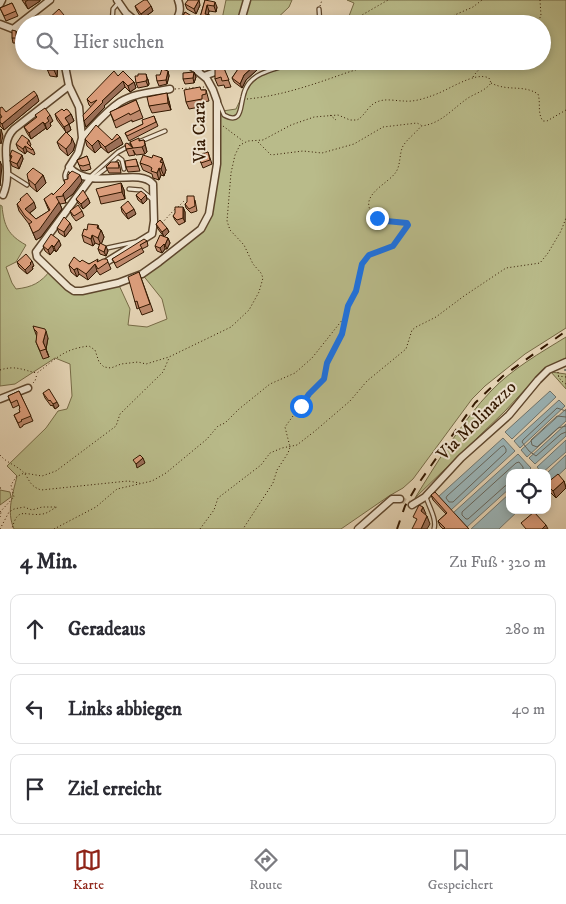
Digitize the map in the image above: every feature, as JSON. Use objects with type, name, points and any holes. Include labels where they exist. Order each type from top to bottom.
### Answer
[{"type":"street","points":[[0,4],[2,0]]},
{"type":"street","points":[[30,15],[50,0]]},
{"type":"street","points":[[178,0],[180,7],[178,15]]},
{"type":"street","points":[[243,15],[247,0]]},
{"type":"street","points":[[118,1],[128,15]]},
{"type":"street","points":[[0,24],[15,30]]},
{"type":"street","points":[[66,70],[69,86],[79,107],[82,138],[78,153],[69,167],[74,172],[90,179],[121,177],[148,180],[153,184],[154,228],[151,235],[108,261]]},
{"type":"street","name":"Via Cara","points":[[90,179],[36,252],[37,256],[74,291],[118,283],[142,274],[201,229],[209,214],[217,164],[217,101],[211,86],[197,70]]},
{"type":"street","points":[[202,74],[219,70]]},
{"type":"street","points":[[3,195],[8,173],[6,147],[9,135],[69,86]]},
{"type":"street","points":[[82,138],[121,102],[143,94],[170,89]]},
{"type":"street","name":"Via Molinazzo","points":[[412,505],[425,497],[461,458],[509,415],[548,370],[566,362]]},
{"type":"street","points":[[0,399],[28,388]]},
{"type":"street","points":[[358,529],[392,500],[400,499]]},
{"type":"lane","points":[[113,15],[113,9],[118,1]]},
{"type":"lane","points":[[319,9],[319,15]]},
{"type":"lane","points":[[202,70],[202,74]]},
{"type":"lane","points":[[217,101],[224,115],[231,118],[236,117],[240,113],[246,88],[254,78],[273,70]]},
{"type":"lane","points":[[136,143],[165,131]]},
{"type":"lane","points":[[90,179],[118,152],[131,145]]},
{"type":"lane","points":[[90,179],[103,171],[118,157],[121,159],[124,169]]},
{"type":"lane","points":[[68,184],[65,179],[65,173],[69,167]]},
{"type":"lane","points":[[8,173],[27,186]]},
{"type":"lane","points":[[129,189],[141,190],[154,200]]},
{"type":"lane","points":[[107,248],[143,240]]},
{"type":"lane","points":[[425,497],[434,518],[434,529]]},
{"type":"path","points":[[319,9],[322,0]]},
{"type":"path","points":[[362,15],[388,0]]},
{"type":"path","points":[[455,15],[473,7],[482,0]]},
{"type":"path","points":[[540,0],[541,15]]},
{"type":"path","points":[[242,99],[264,97],[357,70]]},
{"type":"path","points":[[28,388],[35,381],[37,373],[63,352],[89,346],[95,350],[100,362],[107,368],[138,362],[146,364],[169,358],[231,327],[249,310],[259,292],[262,275],[253,264],[244,245],[230,230],[227,221],[231,173],[235,155],[240,145],[244,142],[263,140],[309,118],[338,115],[350,120],[357,120],[377,102],[392,100],[406,102],[423,99],[460,84],[472,77],[477,70]]},
{"type":"path","points":[[472,77],[487,77],[490,83],[501,88],[525,88],[538,94],[540,117],[543,122],[547,122],[566,110]]},
{"type":"path","points":[[243,529],[274,480],[277,470],[290,447],[285,427],[309,394],[324,379],[327,363],[342,334],[348,306],[356,291],[362,264],[369,255],[394,244],[407,227],[408,223],[381,220],[374,216],[367,203],[378,188],[394,174],[403,146],[421,126],[432,124],[448,115],[468,98],[487,88],[490,83]]},
{"type":"path","points":[[170,89],[211,86]]},
{"type":"path","points":[[330,115],[336,120]]},
{"type":"path","points":[[222,123],[223,128],[244,142]]},
{"type":"path","points":[[257,141],[271,155],[303,151],[322,153],[354,144],[382,127],[416,123],[421,126]]},
{"type":"path","points":[[154,228],[157,228],[184,201]]},
{"type":"path","points":[[200,529],[214,510],[218,498],[260,465],[270,454],[282,448],[297,445],[350,401],[367,381],[406,349],[412,330],[416,326],[436,317],[506,268],[540,263],[548,254],[566,218]]},
{"type":"path","points":[[390,247],[394,250]]},
{"type":"path","points":[[54,529],[96,507],[117,489],[152,481],[166,473],[207,439],[218,426],[225,423],[270,384],[295,373],[312,358],[347,314]]},
{"type":"path","points":[[0,455],[24,473],[42,476],[56,471],[116,426],[120,414],[163,372],[169,358]]},
{"type":"path","points":[[0,370],[18,367],[37,373]]},
{"type":"path","points":[[566,377],[558,376],[566,384]]},
{"type":"path","points":[[24,473],[31,485],[41,490],[128,481],[141,483]]},
{"type":"path","points":[[0,517],[1,512],[14,497],[11,484],[16,477],[24,473]]},
{"type":"path","points":[[0,529],[9,512],[14,509],[24,507],[32,510],[42,506],[57,507],[42,514],[20,514],[15,518],[12,529]]},
{"type":"green space","points":[[226,0],[292,0],[289,7],[281,15],[223,15]]},
{"type":"green space","points":[[347,0],[566,0],[566,328],[525,354],[485,386],[472,399],[413,479],[403,488],[341,529],[14,529],[10,509],[17,476],[7,466],[46,428],[58,411],[67,409],[72,396],[70,364],[55,358],[15,384],[0,386],[0,205],[2,206],[4,219],[11,234],[26,245],[16,262],[6,267],[16,289],[36,284],[51,270],[71,289],[118,283],[130,309],[128,325],[147,327],[167,319],[162,299],[142,274],[207,221],[217,164],[216,112],[236,109],[245,90],[261,75],[275,70],[551,70],[551,15],[349,15],[354,3]]},
{"type":"green space","points":[[566,337],[566,358],[544,369],[505,411],[415,498],[460,429],[491,391],[517,368]]},
{"type":"green space","points":[[551,372],[566,374],[566,389]]},
{"type":"green space","points":[[0,490],[10,492],[11,497],[0,505]]},
{"type":"water","points":[[550,391],[556,397],[512,439],[505,432]]},
{"type":"water","points":[[559,400],[565,406],[520,448],[514,441]]},
{"type":"water","points":[[566,409],[566,421],[527,457],[521,450]]},
{"type":"water","points":[[566,424],[566,436],[535,464],[529,458]]},
{"type":"water","points":[[503,438],[515,451],[451,510],[438,497]]},
{"type":"water","points":[[566,440],[566,452],[547,469],[539,469],[537,467]]},
{"type":"water","points":[[518,454],[531,468],[506,469],[506,492],[467,527],[453,513]]},
{"type":"water","points":[[566,455],[566,468],[551,482],[551,469]]},
{"type":"water","points":[[506,497],[506,514],[515,514],[499,529],[471,529]]},
{"type":"building","points":[[147,0],[151,6],[141,14],[135,6]]},
{"type":"building","points":[[188,0],[199,0],[194,9],[185,4]]},
{"type":"building","points":[[205,0],[215,2],[214,6],[207,5],[205,14],[210,15],[201,15]]},
{"type":"building","points":[[12,3],[16,11],[4,16],[0,8]]},
{"type":"building","points":[[59,9],[64,15],[52,15]]},
{"type":"building","points":[[12,30],[15,31],[15,38],[12,38]]},
{"type":"building","points":[[162,70],[168,71],[166,80],[157,81],[156,75],[160,75]]},
{"type":"building","points":[[215,70],[225,70],[229,80],[222,81],[221,77],[215,79]]},
{"type":"building","points":[[237,70],[250,70],[244,75],[240,84],[232,78]]},
{"type":"building","points":[[114,71],[118,76],[123,71],[134,82],[128,86],[123,81],[84,121],[83,115],[97,100],[91,103],[87,99]]},
{"type":"building","points":[[194,72],[193,78],[183,79],[183,73]]},
{"type":"building","points":[[138,74],[146,74],[146,81],[136,83],[135,76],[138,76]]},
{"type":"building","points":[[200,87],[201,90],[206,90],[206,94],[202,95],[202,99],[186,102],[184,90]]},
{"type":"building","points":[[34,91],[37,95],[2,124],[0,122],[2,117],[0,108],[2,107],[6,112]]},
{"type":"building","points":[[167,93],[168,103],[149,106],[147,97]]},
{"type":"building","points":[[136,100],[140,110],[130,115],[129,113],[114,121],[110,112]]},
{"type":"building","points":[[45,108],[50,115],[47,118],[49,121],[45,124],[43,122],[29,133],[24,127],[37,117],[35,115]]},
{"type":"building","points":[[62,109],[64,111],[68,110],[71,114],[65,118],[69,124],[64,127],[55,114]]},
{"type":"building","points":[[154,116],[156,122],[127,136],[125,133],[143,124],[142,120]]},
{"type":"building","points":[[96,125],[112,140],[117,134],[120,137],[105,147],[98,140],[92,146],[85,139]]},
{"type":"building","points":[[66,132],[72,138],[71,143],[66,149],[57,142]]},
{"type":"building","points":[[22,135],[29,140],[27,143],[32,150],[25,146],[23,149],[16,144]]},
{"type":"building","points":[[139,138],[139,141],[144,140],[145,145],[133,148],[130,142]]},
{"type":"building","points":[[127,143],[133,148],[126,149],[125,144]]},
{"type":"building","points":[[12,150],[22,155],[17,164],[10,161]]},
{"type":"building","points":[[208,152],[210,160],[201,163],[198,155]]},
{"type":"building","points":[[143,155],[152,158],[153,155],[162,158],[160,162],[163,163],[161,169],[159,168],[157,173],[151,171],[152,168],[149,166],[140,163]]},
{"type":"building","points":[[87,156],[90,164],[79,165],[77,160]]},
{"type":"building","points":[[136,159],[138,166],[126,167],[125,161]]},
{"type":"building","points":[[111,162],[118,162],[119,168],[107,168]]},
{"type":"building","points":[[33,168],[43,175],[35,185],[28,179],[27,174]]},
{"type":"building","points":[[72,171],[80,175],[63,196],[56,197],[59,202],[39,230],[33,233],[29,224],[32,222],[25,216],[17,204],[20,199],[27,193],[34,202],[25,209],[36,219],[50,210],[44,199],[52,193],[53,195],[65,183],[64,180],[68,179],[68,175]]},
{"type":"building","points":[[121,183],[122,192],[99,197],[96,189]]},
{"type":"building","points":[[83,190],[88,198],[81,204],[76,199]]},
{"type":"building","points":[[141,191],[146,195],[141,200],[136,195]]},
{"type":"building","points":[[187,196],[194,196],[195,206],[189,209],[185,204]]},
{"type":"building","points":[[128,201],[134,209],[126,214],[121,207]]},
{"type":"building","points":[[78,205],[82,211],[74,216],[70,211]]},
{"type":"building","points":[[175,207],[183,207],[183,218],[177,220],[173,216]]},
{"type":"building","points":[[64,217],[70,223],[64,232],[57,228]]},
{"type":"building","points":[[160,220],[167,228],[162,232],[156,224]]},
{"type":"building","points":[[88,224],[98,225],[97,228],[101,230],[98,238],[92,235],[91,239],[82,235],[84,229],[87,230]]},
{"type":"building","points":[[51,234],[59,240],[54,247],[52,245],[48,250],[43,246]]},
{"type":"building","points":[[160,235],[168,238],[165,245],[160,248],[155,246]]},
{"type":"building","points":[[144,239],[147,241],[140,245],[142,248],[115,263],[112,259]]},
{"type":"building","points":[[100,243],[106,246],[104,252],[98,249]]},
{"type":"building","points":[[26,254],[32,261],[25,270],[17,262]]},
{"type":"building","points":[[74,257],[80,262],[82,260],[89,264],[98,259],[97,262],[107,259],[108,262],[98,269],[95,264],[86,274],[77,268],[74,270],[69,265]]},
{"type":"building","points":[[139,272],[150,304],[139,308],[137,301],[135,302],[128,277]]},
{"type":"building","points":[[33,326],[45,329],[43,342],[46,349],[40,351],[36,342],[37,332]]},
{"type":"building","points":[[49,389],[57,402],[53,404],[43,393]]},
{"type":"building","points":[[19,391],[31,416],[18,423],[14,415],[20,412],[20,408],[17,400],[11,403],[8,396]]},
{"type":"building","points":[[140,455],[143,458],[136,464],[133,460]]},
{"type":"building","points":[[558,474],[564,481],[553,491],[551,489],[551,480]]},
{"type":"building","points":[[435,492],[469,529],[443,529],[445,528],[438,521],[447,513],[431,495]]},
{"type":"building","points":[[419,505],[423,507],[421,511],[427,516],[421,529],[412,529],[417,519],[413,517]]},
{"type":"building","points":[[532,514],[536,514],[546,525],[542,529],[526,529],[521,523]]},
{"type":"tunnel","points":[[400,499],[412,505]]},
{"type":"railway","points":[[397,529],[405,506],[416,487],[475,403],[503,376],[566,331]]},
{"type":"route","points":[[301,406],[309,394],[324,379],[327,363],[342,334],[348,306],[360,279],[360,267],[369,255],[393,246],[408,225],[408,223],[396,223],[377,218]]}]
